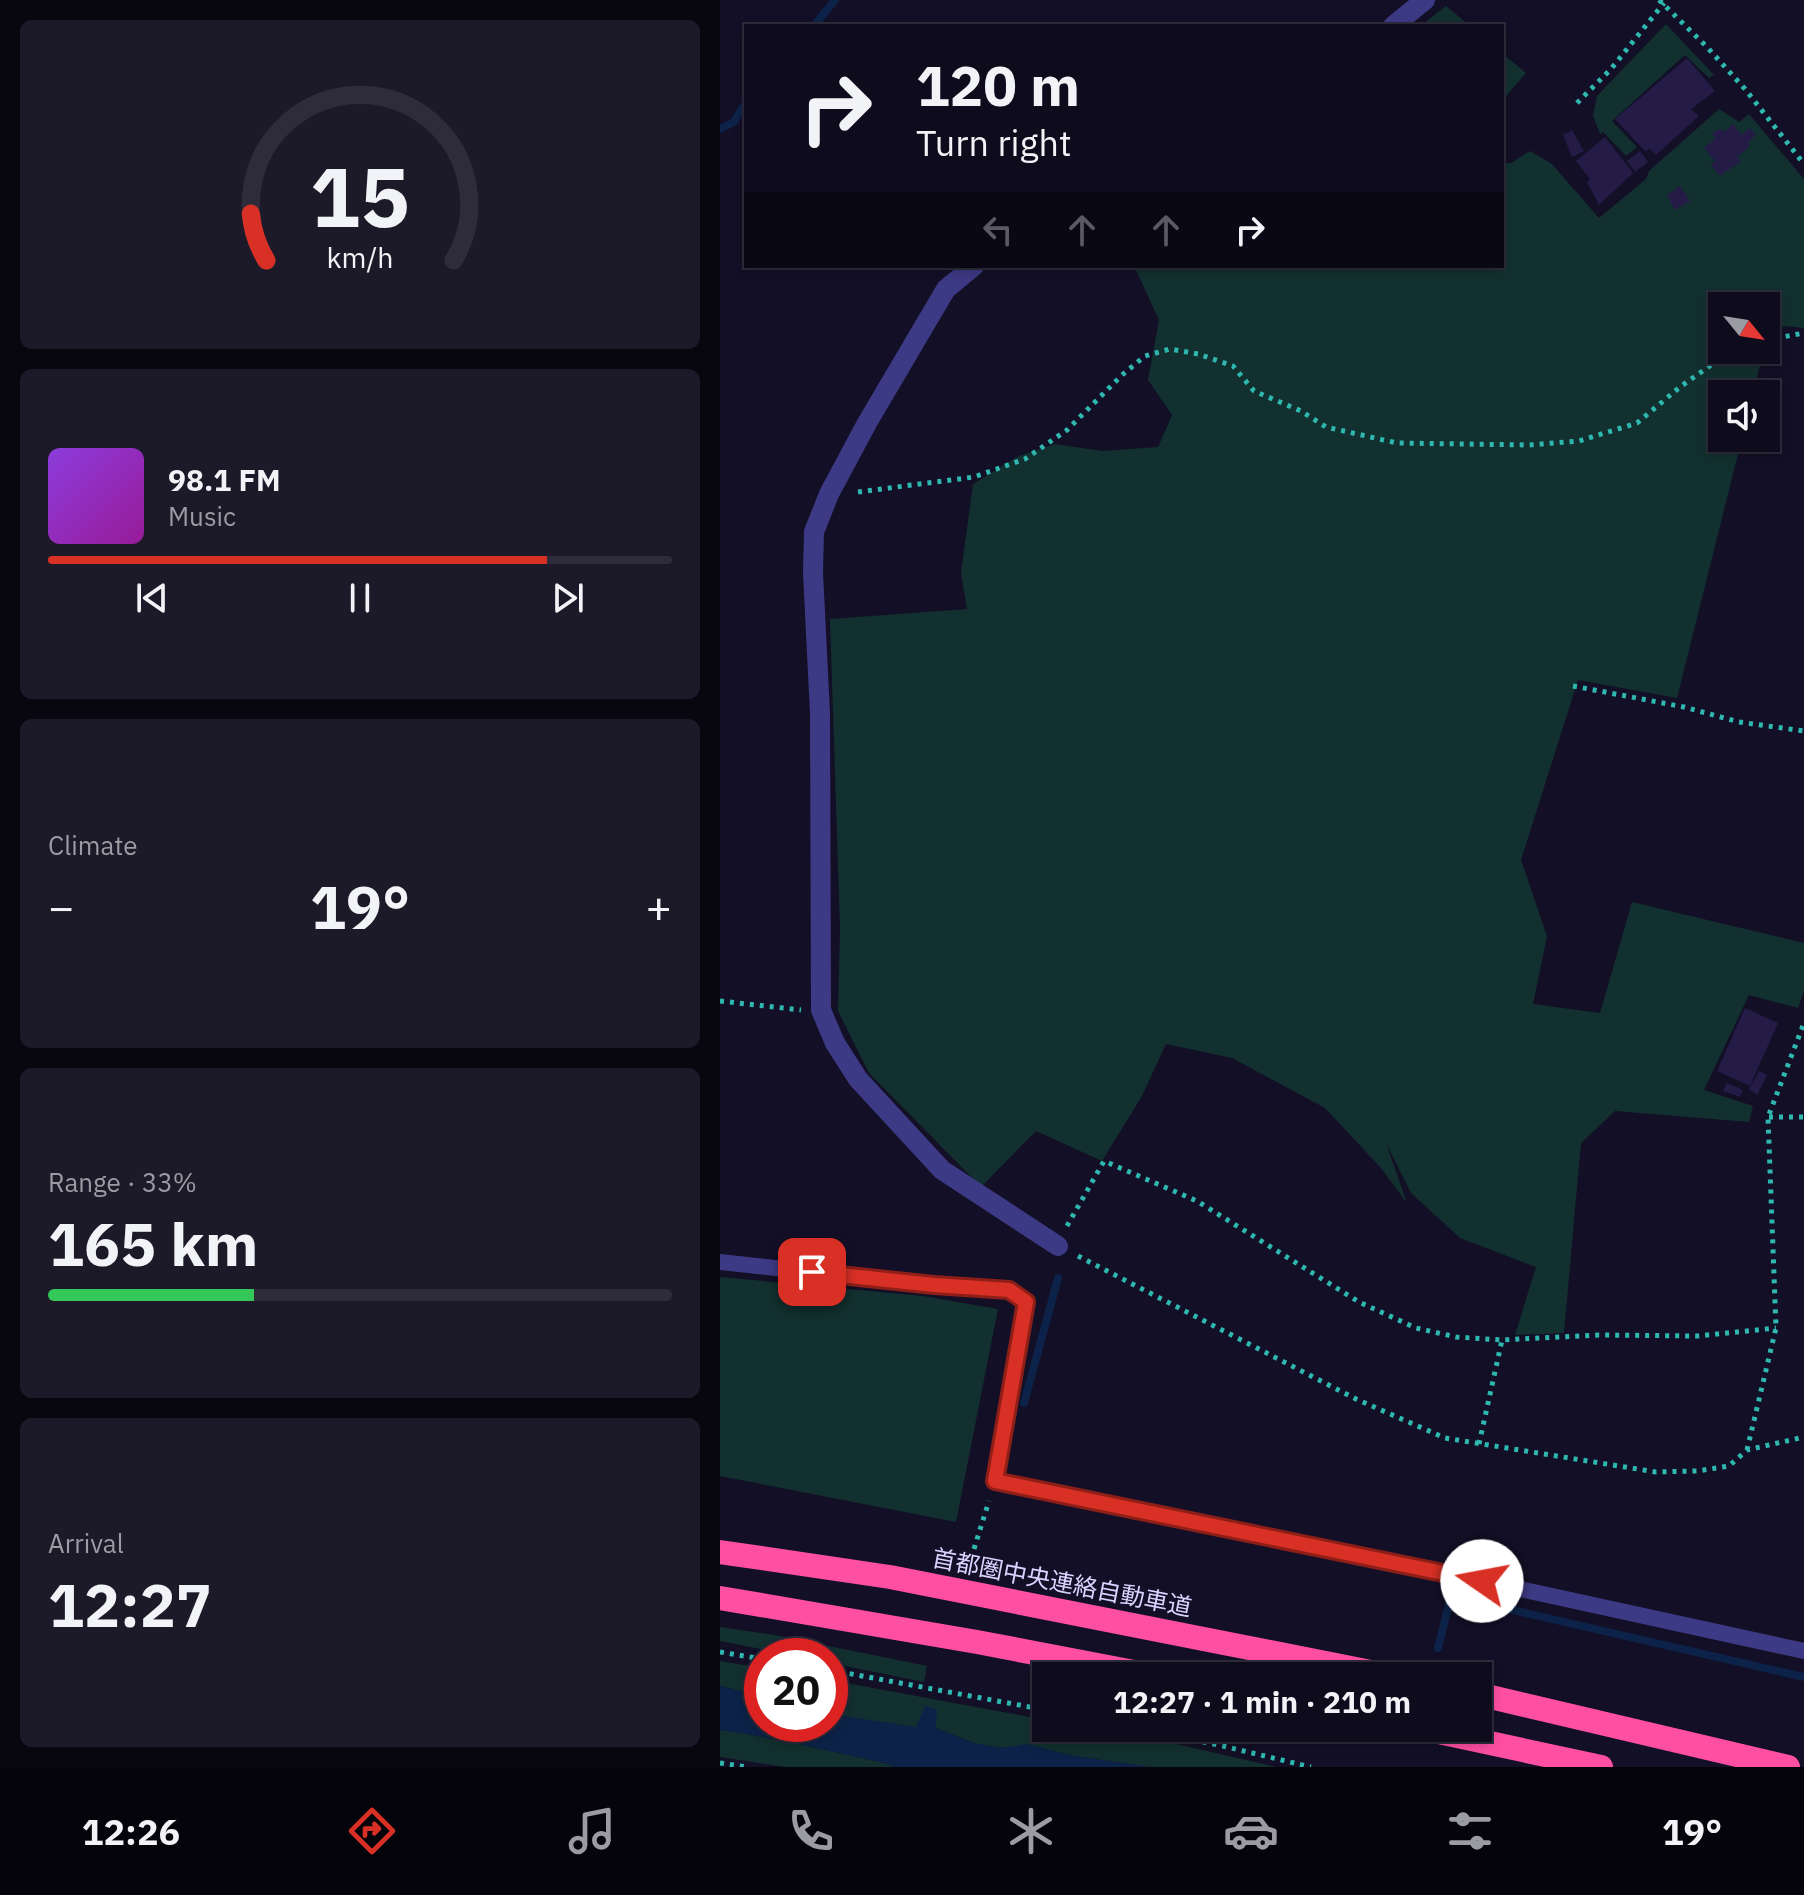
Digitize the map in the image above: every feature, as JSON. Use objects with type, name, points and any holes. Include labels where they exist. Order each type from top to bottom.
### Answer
[{"type":"highway","name":"首都圏中央連絡自動車道","points":[[720,1552],[890,1577],[1320,1662]]},
{"type":"highway","points":[[720,1598],[1082,1662]]},
{"type":"highway","points":[[1492,1697],[1788,1767]]},
{"type":"highway","points":[[1485,1742],[1601,1767]]},
{"type":"street","points":[[1395,24],[1425,0]]},
{"type":"street","points":[[972,268],[946,289],[867,423],[829,494],[814,532],[820,713],[821,1010],[835,1043],[858,1079],[942,1170],[1057,1245]]},
{"type":"lane","points":[[720,1262],[1009,1290],[1026,1302],[995,1481],[1424,1568],[1804,1651]]},
{"type":"path","points":[[1577,103],[1611,69],[1661,2],[1745,89],[1804,164]]},
{"type":"path","points":[[1780,337],[1804,333]]},
{"type":"path","points":[[829,494],[974,477],[1025,459],[1067,430],[1145,356],[1170,349],[1198,354],[1233,366],[1254,391],[1301,411],[1326,427],[1397,443],[1529,445],[1579,441],[1637,423],[1712,364]]},
{"type":"path","points":[[1573,686],[1684,707],[1739,722],[1804,731]]},
{"type":"path","points":[[720,1001],[821,1010]]},
{"type":"path","points":[[1747,1450],[1776,1328],[1768,1117],[1804,1023]]},
{"type":"path","points":[[1768,1117],[1804,1117]]},
{"type":"path","points":[[1776,1328],[1697,1336],[1599,1335],[1502,1340],[1456,1337],[1416,1328],[1359,1302],[1197,1201],[1104,1161],[1057,1245],[1356,1399],[1445,1438],[1656,1472],[1729,1466],[1747,1450],[1804,1437]]},
{"type":"path","points":[[1479,1444],[1502,1340]]},
{"type":"path","points":[[968,1568],[995,1481]]},
{"type":"path","points":[[720,1652],[744,1656]]},
{"type":"path","points":[[848,1673],[1032,1707]]},
{"type":"path","points":[[1203,1742],[1311,1767]]},
{"type":"path","points":[[720,1763],[747,1767]]},
{"type":"green space","points":[[1446,6],[1468,24],[1423,24]]},
{"type":"green space","points":[[1666,24],[1714,75],[1709,78],[1685,55],[1612,121],[1637,147],[1626,156],[1603,132],[1600,134],[1593,115],[1597,96]]},
{"type":"green space","points":[[1504,55],[1526,73],[1504,99]]},
{"type":"green space","points":[[1719,109],[1739,122],[1749,114],[1804,179],[1804,328],[1780,328],[1780,292],[1708,292],[1708,364],[1759,364],[1756,380],[1708,380],[1708,452],[1738,452],[1677,698],[1578,680],[1521,860],[1547,936],[1533,1004],[1600,1013],[1632,902],[1804,943],[1804,991],[1798,1008],[1749,995],[1704,1090],[1753,1106],[1749,1122],[1615,1111],[1581,1143],[1564,1333],[1515,1335],[1536,1267],[1460,1238],[1411,1193],[1386,1143],[1407,1203],[1380,1167],[1325,1108],[1232,1058],[1166,1044],[1142,1096],[1102,1161],[1036,1131],[981,1187],[869,1073],[838,1011],[840,929],[830,619],[967,609],[961,573],[973,484],[1019,456],[1055,444],[1102,451],[1158,447],[1172,415],[1148,380],[1159,320],[1135,268],[1504,268],[1504,163],[1511,163],[1530,151],[1552,164],[1599,218],[1646,179],[1649,171]]},
{"type":"green space","points":[[720,1277],[923,1296],[998,1309],[956,1522],[720,1476]]},
{"type":"green space","points":[[720,1627],[790,1638],[744,1638],[744,1646],[720,1641]]},
{"type":"green space","points":[[848,1650],[927,1666],[924,1682],[848,1667]]},
{"type":"green space","points":[[720,1661],[744,1665],[744,1692],[720,1686]]},
{"type":"green space","points":[[848,1683],[1032,1717],[1032,1742],[1168,1742],[1276,1767],[1150,1767],[1074,1756],[1027,1745],[1002,1748],[973,1743],[936,1728],[848,1717]]},
{"type":"green space","points":[[720,1730],[744,1734],[744,1742],[787,1742],[892,1767],[785,1767],[720,1757]]},
{"type":"water","points":[[720,1686],[744,1692],[744,1734],[720,1730]]},
{"type":"water","points":[[925,1706],[937,1709],[936,1728],[973,1743],[1002,1748],[1027,1744],[1074,1756],[1150,1767],[892,1767],[787,1742],[848,1742],[848,1717],[916,1727]]},
{"type":"building","points":[[1687,58],[1715,91],[1691,109],[1699,116],[1656,155],[1649,148],[1646,152],[1615,119]]},
{"type":"building","points":[[1733,124],[1742,135],[1749,128],[1756,134],[1748,143],[1750,146],[1737,157],[1741,161],[1720,176],[1711,165],[1715,161],[1704,148],[1716,138],[1712,134],[1719,129],[1724,132]]},
{"type":"building","points":[[1572,130],[1584,151],[1572,157],[1563,135]]},
{"type":"building","points":[[1605,137],[1633,173],[1599,205],[1587,182],[1590,179],[1576,161]]},
{"type":"building","points":[[1640,151],[1648,162],[1635,172],[1627,161]]},
{"type":"building","points":[[1680,186],[1690,201],[1675,210],[1667,195]]},
{"type":"building","points":[[1745,1008],[1778,1023],[1750,1086],[1717,1071]]},
{"type":"building","points":[[1759,1071],[1767,1075],[1757,1095],[1749,1089]]},
{"type":"building","points":[[1727,1083],[1743,1090],[1740,1097],[1723,1091]]},
{"type":"waterway","points":[[816,24],[835,0]]},
{"type":"waterway","points":[[720,129],[734,122],[744,105]]},
{"type":"waterway","points":[[1024,1403],[1058,1278]]},
{"type":"waterway","points":[[1438,1648],[1451,1596],[1804,1677]]},
{"type":"route","points":[[812,1272],[1009,1290],[1026,1302],[995,1481],[1482,1581]]}]
